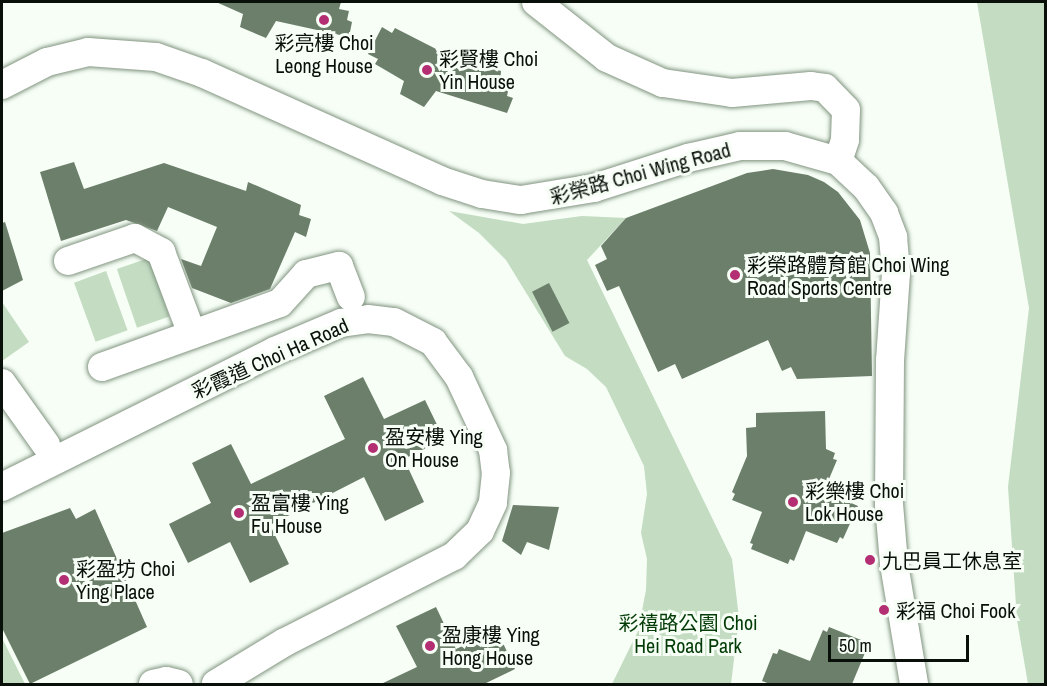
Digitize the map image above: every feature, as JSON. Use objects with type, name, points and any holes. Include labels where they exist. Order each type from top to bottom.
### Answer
[{"type":"street","points":[[536,2],[607,58],[663,83],[732,93],[812,86],[825,88],[846,110],[845,140],[838,161]]},
{"type":"street","name":"彩榮路 Choi Wing Road","points":[[2,85],[68,56],[111,51],[156,57],[202,73],[442,181],[482,194],[522,200],[585,191],[740,146],[785,146],[838,161],[866,187],[884,213],[893,237],[896,273],[890,360],[889,504],[894,564],[914,684]]},
{"type":"street","points":[[69,261],[135,238],[161,252],[192,334]]},
{"type":"street","points":[[102,367],[280,303],[306,274],[339,266],[351,297]]},
{"type":"street","name":"彩霞道 Choi Ha Road","points":[[2,487],[275,351],[341,323],[368,319],[394,322],[433,342],[459,376],[493,450],[495,488],[480,531],[454,556],[285,642],[216,684]]},
{"type":"street","points":[[2,383],[46,445]]},
{"type":"street","points":[[153,684],[165,681],[179,684]]},
{"type":"green space","points":[[977,2],[1045,2],[1045,684],[1028,684],[1017,620],[1008,487],[1029,308]]},
{"type":"green space","name":"彩禧路公園 Choi Hei Road Park","points":[[449,211],[523,224],[582,216],[626,218],[587,260],[732,559],[739,618],[731,684],[612,684],[638,631],[646,590],[647,559],[641,533],[647,494],[644,466],[606,387],[587,369],[565,356],[506,260],[479,233]]},
{"type":"green space","points":[[149,258],[169,317],[137,328],[117,269]]},
{"type":"green space","points":[[106,271],[128,330],[96,342],[74,283]]},
{"type":"green space","points":[[2,302],[29,342],[2,361]]},
{"type":"green space","points":[[2,638],[25,684],[2,684]]},
{"type":"building","name":"彩亮樓 Choi Leong House","points":[[216,2],[341,2],[339,9],[349,11],[347,20],[352,22],[349,37],[276,21],[266,38],[240,27],[243,14]]},
{"type":"building","name":"彩賢樓 Choi Yin House","points":[[382,27],[392,33],[395,28],[442,52],[501,71],[500,84],[509,87],[507,96],[513,98],[507,113],[436,91],[424,107],[400,94],[404,81],[375,64],[378,59],[368,54]]},
{"type":"building","points":[[74,162],[84,189],[164,163],[246,191],[248,182],[301,205],[299,215],[311,219],[306,237],[295,232],[270,289],[231,303],[192,288],[181,259],[201,266],[217,227],[168,207],[157,231],[126,220],[61,241],[40,172]]},
{"type":"building","name":"彩榮路體育館 Choi Wing Road Sports Centre","points":[[773,169],[808,175],[824,182],[838,192],[860,220],[870,253],[872,376],[797,379],[791,367],[782,371],[768,340],[682,379],[675,364],[658,372],[619,286],[607,291],[595,265],[607,259],[601,246],[626,218],[747,173]]},
{"type":"building","points":[[5,222],[23,280],[2,291],[2,223]]},
{"type":"building","points":[[549,283],[569,323],[553,332],[532,292]]},
{"type":"building","points":[[363,377],[384,419],[425,400],[444,439],[404,459],[424,502],[385,521],[364,477],[270,525],[289,564],[250,583],[230,542],[188,563],[169,524],[211,503],[192,463],[231,444],[251,484],[345,439],[324,396]]},
{"type":"building","points":[[825,411],[826,449],[835,453],[833,459],[837,460],[824,491],[858,506],[843,539],[840,537],[837,543],[806,531],[794,561],[790,559],[788,564],[751,549],[753,544],[750,543],[762,512],[732,500],[735,494],[732,492],[747,456],[746,428],[756,427],[756,413]]},
{"type":"building","points":[[513,505],[559,507],[549,550],[527,542],[521,555],[502,541]]},
{"type":"building","name":"彩盈坊 Choi Ying Place","points":[[70,508],[76,519],[95,509],[147,627],[30,684],[2,628],[2,533]]},
{"type":"building","name":"盈康樓 Ying Hong House","points":[[436,607],[456,649],[497,630],[515,669],[484,684],[381,684],[417,667],[396,626]]},
{"type":"building","points":[[829,627],[866,642],[864,647],[867,648],[852,684],[770,684],[762,681],[773,653],[777,654],[779,649],[810,661],[823,630],[827,632]]},
{"type":"place","name":"彩亮樓 Choi Leong House","points":[[324,20]]},
{"type":"place","name":"彩賢樓 Choi Yin House","points":[[427,70]]},
{"type":"place","name":"彩榮路體育館 Choi Wing Road Sports Centre","points":[[735,275]]},
{"type":"place","name":"盈安樓 Ying On House","points":[[373,448]]},
{"type":"place","name":"彩樂樓 Choi Lok House","points":[[793,502]]},
{"type":"place","name":"盈富樓 Ying Fu House","points":[[239,513]]},
{"type":"place","name":"九巴員工休息室","points":[[870,560]]},
{"type":"place","name":"彩盈坊 Choi Ying Place","points":[[64,580]]},
{"type":"place","name":"彩福 Choi Fook","points":[[884,610]]},
{"type":"place","name":"盈康樓 Ying Hong House","points":[[430,646]]}]
